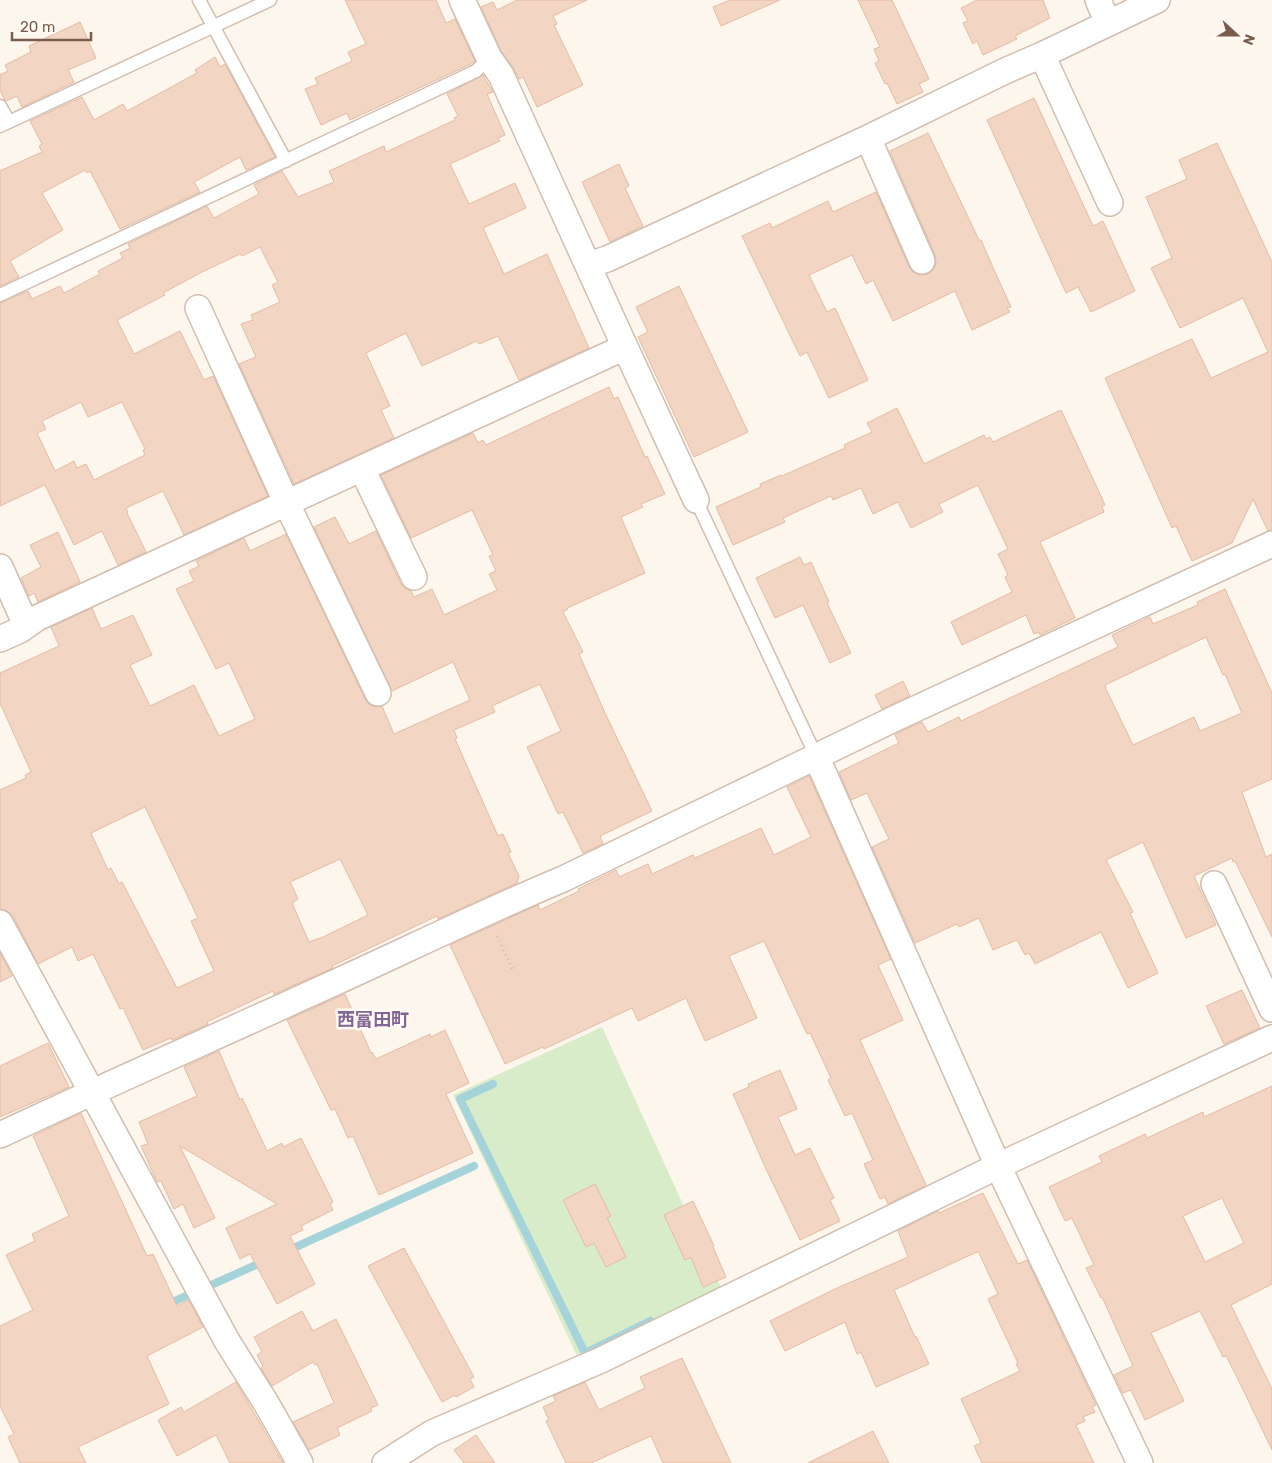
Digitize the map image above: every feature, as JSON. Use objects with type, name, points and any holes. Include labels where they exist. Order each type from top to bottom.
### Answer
[{"type":"street","points":[[462,0],[489,58],[501,75],[696,500]]},
{"type":"street","points":[[1098,0],[1108,24]]},
{"type":"street","points":[[588,264],[607,259],[868,138],[1006,70],[1042,55],[1157,0]]},
{"type":"street","points":[[1042,55],[1110,204]]},
{"type":"street","points":[[868,138],[922,261]]},
{"type":"street","points":[[198,308],[287,504],[378,693]]},
{"type":"street","points":[[0,639],[20,630],[37,618],[625,347]]},
{"type":"street","points":[[362,469],[414,577]]},
{"type":"street","points":[[0,1135],[563,879],[816,756],[1272,544]]},
{"type":"street","points":[[0,567],[26,625]]},
{"type":"street","points":[[816,756],[998,1166],[1140,1463]]},
{"type":"street","points":[[1214,884],[1272,1008]]},
{"type":"street","points":[[0,923],[227,1341],[266,1403],[300,1463]]},
{"type":"street","points":[[385,1463],[432,1433],[601,1360],[998,1166],[1272,1038]]},
{"type":"lane","points":[[199,0],[286,161]]},
{"type":"lane","points":[[0,106],[4,124],[270,0]]},
{"type":"lane","points":[[0,295],[476,71],[489,58]]},
{"type":"lane","points":[[696,500],[816,756]]},
{"type":"path","points":[[486,913],[513,970]]},
{"type":"green space","points":[[602,1027],[724,1294],[581,1364],[453,1095]]},
{"type":"building","points":[[345,0],[436,0],[446,23],[455,19],[475,61],[350,120],[347,113],[321,125],[305,89],[318,84],[315,78],[352,61],[348,52],[366,44]]},
{"type":"building","points":[[517,0],[587,0],[553,16],[557,24],[554,25],[583,85],[537,107],[523,77],[519,79],[501,51],[481,7],[493,2],[497,10]]},
{"type":"building","points":[[730,0],[780,0],[721,26],[713,7]]},
{"type":"building","points":[[858,0],[892,0],[929,79],[919,84],[923,92],[897,104],[875,63],[879,61],[874,49],[880,47]]},
{"type":"building","points":[[977,0],[1043,0],[1050,18],[1015,36],[1017,39],[983,55],[977,41],[973,44],[963,23],[968,21],[961,8]]},
{"type":"building","points":[[80,22],[96,58],[68,70],[74,82],[22,107],[17,96],[6,101],[0,90],[0,75],[8,71],[5,65],[31,52],[29,46]]},
{"type":"building","points":[[215,57],[220,67],[225,64],[275,157],[246,170],[240,157],[194,182],[200,192],[120,229],[90,171],[87,173],[85,170],[42,193],[63,230],[10,261],[19,277],[0,286],[0,171],[42,152],[39,146],[42,144],[30,121],[82,97],[94,120],[123,104],[127,111],[197,73],[195,70]]},
{"type":"building","points":[[483,75],[493,92],[487,94],[505,135],[498,138],[500,141],[450,164],[469,204],[515,183],[526,208],[483,228],[504,274],[547,254],[589,348],[519,380],[498,336],[479,344],[477,341],[422,366],[406,333],[366,353],[390,406],[381,410],[394,438],[294,484],[239,364],[256,357],[241,324],[253,320],[251,315],[280,302],[272,285],[278,282],[260,247],[202,272],[163,293],[165,295],[117,320],[134,354],[180,331],[204,380],[213,376],[268,496],[184,535],[163,491],[126,508],[146,552],[118,565],[102,531],[74,545],[45,485],[0,506],[0,303],[28,291],[32,299],[60,286],[64,293],[100,274],[98,271],[123,258],[120,253],[130,248],[128,244],[207,206],[214,218],[259,194],[254,185],[282,171],[298,197],[334,182],[329,171],[384,146],[386,152],[455,120],[454,118],[458,116],[447,94]],"holes":[[[81,402],[88,417],[122,402],[145,449],[143,450],[145,455],[94,480],[86,464],[77,468],[74,461],[55,471],[37,433],[46,429],[42,421]]]},
{"type":"building","points":[[1034,98],[1093,226],[1103,221],[1135,291],[1091,312],[1078,287],[1066,293],[987,120]]},
{"type":"building","points":[[928,133],[979,240],[981,240],[1011,307],[1007,308],[1010,312],[972,330],[955,291],[893,321],[873,280],[866,284],[852,255],[809,275],[827,312],[835,308],[868,380],[829,398],[807,352],[800,356],[742,236],[770,223],[772,228],[828,201],[833,212],[876,192],[909,267],[913,272],[920,275],[928,274],[933,270],[936,263],[935,255],[890,151]]},
{"type":"building","points":[[1217,143],[1272,262],[1272,530],[1268,531],[1253,499],[1232,543],[1192,561],[1176,526],[1172,528],[1105,378],[1192,339],[1211,378],[1268,352],[1243,298],[1180,328],[1151,268],[1172,258],[1146,197],[1187,179],[1179,160]]},
{"type":"building","points":[[619,164],[629,186],[625,188],[643,226],[610,242],[582,182]]},
{"type":"building","points":[[679,286],[748,432],[694,457],[638,337],[648,332],[636,307]]},
{"type":"building","points":[[609,387],[614,399],[618,397],[645,457],[647,456],[665,494],[641,504],[643,507],[621,517],[645,573],[567,608],[563,612],[583,652],[579,654],[605,713],[652,811],[600,836],[603,844],[583,853],[563,812],[558,814],[527,747],[561,731],[540,684],[492,706],[495,712],[454,730],[457,738],[455,739],[498,836],[503,834],[511,852],[508,853],[519,876],[517,883],[438,919],[437,916],[332,966],[333,968],[274,994],[273,991],[207,1022],[208,1024],[143,1050],[123,1008],[120,1009],[93,954],[78,961],[72,947],[38,964],[13,916],[7,911],[0,909],[0,790],[26,778],[25,775],[31,772],[0,703],[0,673],[59,646],[51,627],[92,608],[101,629],[133,615],[152,655],[130,665],[150,706],[194,685],[219,736],[255,719],[229,663],[216,669],[176,589],[194,581],[189,571],[199,566],[196,561],[244,538],[250,551],[286,534],[365,699],[370,705],[382,706],[394,734],[470,700],[453,662],[392,691],[314,527],[335,517],[349,544],[376,531],[401,584],[411,591],[414,597],[432,589],[444,615],[497,590],[489,574],[496,571],[489,556],[493,555],[472,510],[411,538],[381,475],[473,433],[478,443],[483,440],[486,445]],"holes":[[[145,807],[198,918],[191,921],[214,971],[177,988],[122,882],[119,884],[111,868],[108,870],[91,833]],[[340,859],[368,915],[309,942],[292,903],[298,899],[290,882]]]},
{"type":"building","points":[[897,408],[924,464],[984,435],[986,439],[990,437],[993,442],[1061,410],[1105,505],[1102,506],[1104,512],[1040,542],[1075,618],[1040,635],[1039,632],[1034,634],[1026,615],[962,645],[951,622],[1012,592],[1005,577],[1008,575],[998,554],[1008,549],[978,485],[939,504],[943,512],[911,528],[898,502],[873,514],[861,488],[833,500],[831,496],[783,518],[785,522],[733,545],[716,507],[761,487],[760,484],[845,448],[844,445],[872,432],[867,423]]},
{"type":"building","points":[[58,532],[80,582],[38,602],[34,593],[29,596],[21,578],[41,567],[30,545]]},
{"type":"building","points":[[800,557],[804,565],[811,562],[829,602],[827,603],[851,653],[830,663],[803,605],[775,618],[756,578]]},
{"type":"building","points":[[1225,589],[1272,693],[1272,779],[1242,792],[1266,857],[1272,854],[1272,937],[1232,858],[1194,876],[1216,925],[1186,938],[1143,842],[1106,860],[1133,912],[1130,913],[1158,973],[1128,988],[1101,932],[1035,964],[1029,953],[1025,955],[1017,940],[993,950],[979,918],[959,927],[957,924],[915,943],[872,847],[889,839],[867,793],[851,800],[839,772],[899,743],[895,735],[904,730],[922,722],[928,732],[959,717],[961,721],[1118,647],[1112,635],[1150,617],[1153,624],[1198,605],[1197,602]],"holes":[[[1206,637],[1223,675],[1225,674],[1242,713],[1200,731],[1194,717],[1133,745],[1105,687],[1105,685]]]},
{"type":"building","points":[[903,681],[910,696],[882,709],[875,695]]},
{"type":"building","points":[[809,776],[891,959],[878,965],[903,1020],[860,1040],[926,1185],[888,1204],[885,1197],[880,1199],[864,1164],[873,1160],[852,1113],[845,1116],[828,1080],[831,1078],[810,1033],[807,1034],[764,941],[729,956],[757,1018],[705,1041],[686,998],[638,1021],[632,1008],[544,1049],[543,1047],[505,1064],[450,945],[538,905],[540,910],[616,870],[619,877],[648,864],[652,874],[693,855],[695,858],[761,828],[774,855],[811,837],[787,787]]},
{"type":"building","points":[[0,953],[12,976],[0,982]]},
{"type":"building","points":[[1242,990],[1260,1028],[1224,1044],[1206,1006]]},
{"type":"building","points":[[345,994],[371,1053],[376,1059],[430,1034],[431,1037],[445,1030],[469,1083],[446,1094],[473,1153],[379,1195],[353,1136],[348,1138],[335,1109],[331,1110],[287,1020]]},
{"type":"building","points":[[48,1043],[69,1087],[0,1117],[0,1066]]},
{"type":"building","points":[[219,1051],[240,1100],[242,1098],[267,1151],[282,1143],[283,1147],[301,1138],[333,1202],[330,1204],[333,1210],[301,1226],[303,1230],[290,1236],[315,1284],[277,1304],[250,1254],[240,1259],[226,1228],[277,1204],[180,1146],[215,1218],[194,1228],[183,1204],[174,1209],[161,1181],[157,1182],[141,1146],[148,1144],[139,1122],[197,1096],[184,1067]]},
{"type":"building","points":[[780,1070],[797,1109],[778,1117],[795,1155],[810,1148],[834,1198],[830,1200],[840,1221],[800,1240],[733,1094],[749,1087],[748,1084]]},
{"type":"building","points":[[1272,1086],[1272,1284],[1231,1305],[1272,1389],[1272,1450],[1236,1375],[1226,1356],[1223,1357],[1200,1311],[1151,1333],[1184,1401],[1145,1420],[1131,1390],[1123,1393],[1114,1375],[1133,1366],[1102,1297],[1086,1268],[1094,1265],[1072,1218],[1065,1221],[1049,1187],[1102,1162],[1099,1156],[1145,1134],[1147,1138],[1203,1112],[1204,1117]],"holes":[[[1222,1198],[1244,1243],[1205,1262],[1183,1216]]]},
{"type":"building","points":[[81,1113],[147,1256],[153,1254],[177,1306],[189,1300],[203,1327],[147,1356],[169,1404],[78,1447],[86,1463],[20,1463],[8,1437],[14,1434],[0,1406],[0,1326],[33,1310],[6,1255],[35,1241],[32,1234],[69,1216],[33,1136]]},
{"type":"building","points":[[595,1184],[611,1216],[607,1218],[626,1257],[606,1267],[594,1243],[586,1247],[563,1200]]},
{"type":"building","points":[[983,1193],[1018,1264],[1027,1260],[1096,1405],[1092,1407],[1095,1412],[1083,1417],[1085,1421],[1076,1425],[1094,1463],[982,1463],[974,1446],[981,1443],[961,1399],[1020,1371],[988,1299],[998,1294],[977,1252],[894,1290],[929,1364],[876,1387],[861,1352],[857,1354],[845,1322],[785,1351],[770,1321],[835,1289],[908,1257],[898,1231],[938,1211],[939,1213]]},
{"type":"building","points":[[693,1201],[726,1277],[703,1287],[691,1257],[685,1260],[664,1215]]},
{"type":"building","points":[[404,1248],[474,1377],[470,1379],[474,1387],[442,1402],[368,1266]]},
{"type":"building","points":[[302,1311],[313,1331],[336,1319],[378,1405],[371,1408],[372,1411],[337,1428],[340,1435],[309,1450],[293,1422],[334,1403],[317,1364],[315,1365],[313,1362],[272,1386],[261,1368],[263,1366],[257,1355],[262,1352],[254,1337]]},
{"type":"building","points":[[682,1358],[731,1463],[663,1463],[651,1436],[591,1463],[566,1463],[546,1421],[549,1420],[543,1407],[556,1401],[553,1396],[585,1382],[599,1410],[645,1388],[640,1377]]},
{"type":"building","points":[[236,1382],[283,1463],[230,1463],[216,1435],[177,1456],[158,1420],[181,1407],[184,1412]]},
{"type":"building","points":[[873,1431],[889,1463],[808,1463]]},
{"type":"building","points":[[476,1435],[495,1463],[464,1463],[454,1450]]},
{"type":"waterway","points":[[493,1084],[460,1099],[585,1353],[650,1321]]},
{"type":"waterway","points":[[287,1251],[474,1166]]},
{"type":"waterway","points":[[166,1305],[265,1261]]},
{"type":"district","name":"西富田町","points":[[373,1020]]}]
